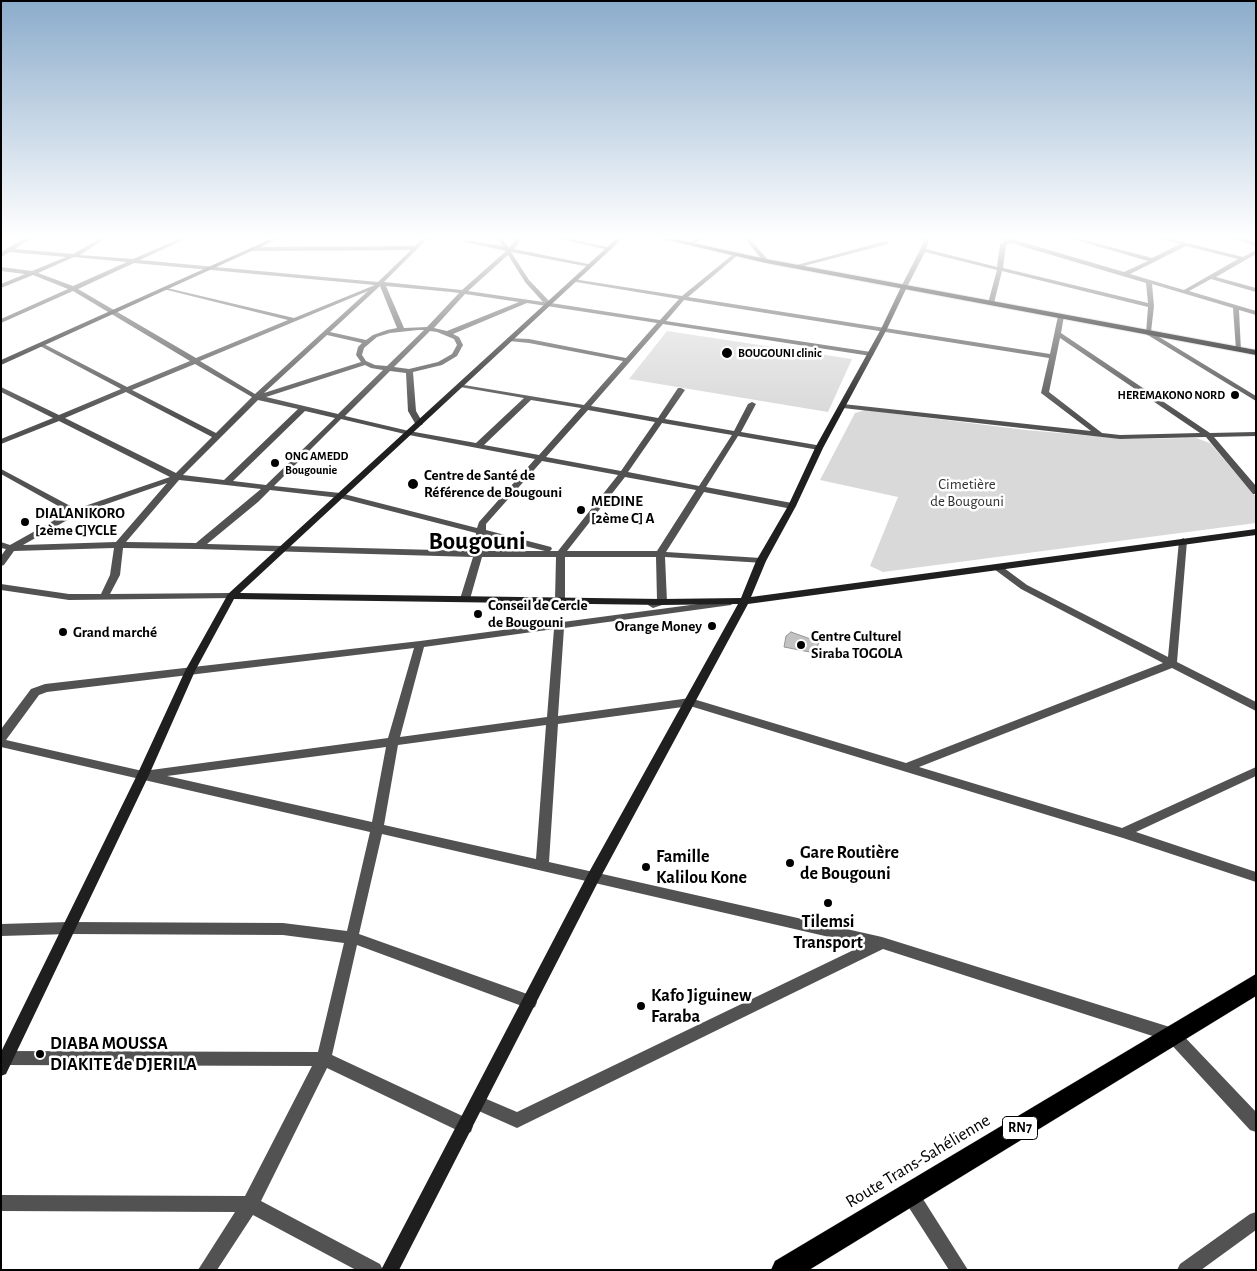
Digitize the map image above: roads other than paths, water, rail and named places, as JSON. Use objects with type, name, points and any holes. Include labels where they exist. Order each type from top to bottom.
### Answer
[{"type":"highway","name":"Route Trans-Sahélienne","points":[[784,1270],[1256,984]]},
{"type":"main road","points":[[960,297],[1256,353]]},
{"type":"street","points":[[1,321],[55,297]]},
{"type":"street","points":[[87,297],[258,397],[409,433],[792,506]]},
{"type":"street","points":[[1,363],[145,297]]},
{"type":"street","points":[[203,297],[292,319]]},
{"type":"street","points":[[1,442],[346,297]]},
{"type":"street","points":[[104,597],[114,575],[119,545],[177,477],[258,397],[364,297]]},
{"type":"street","points":[[386,297],[401,329]]},
{"type":"street","points":[[198,546],[267,488],[429,329],[458,297]]},
{"type":"street","points":[[501,297],[871,354]]},
{"type":"street","points":[[542,297],[548,304]]},
{"type":"street","points":[[465,1126],[324,1059],[3,1062],[143,775],[190,671],[231,596],[555,297]]},
{"type":"street","points":[[679,297],[1052,356]]},
{"type":"street","points":[[390,1270],[593,878],[745,601],[761,561],[792,506],[820,448],[899,297]]},
{"type":"street","points":[[991,303],[993,297]]},
{"type":"street","points":[[1115,297],[1150,306]]},
{"type":"street","points":[[1150,297],[1148,333],[1256,399]]},
{"type":"street","points":[[1202,297],[1256,313]]},
{"type":"street","points":[[465,599],[478,554],[482,524],[542,459],[683,298]]},
{"type":"street","points":[[449,333],[528,301]]},
{"type":"street","points":[[1236,307],[1239,350]]},
{"type":"street","points":[[1061,316],[1045,393],[1099,434]]},
{"type":"street","points":[[401,329],[429,329],[449,333],[456,338],[460,345],[455,355],[440,364],[409,371],[387,369],[366,363],[359,355],[361,347],[375,336],[401,329]]},
{"type":"street","points":[[1057,332],[1208,435],[1256,492]]},
{"type":"street","points":[[325,333],[366,342]]},
{"type":"street","points":[[509,339],[628,360]]},
{"type":"street","points":[[42,345],[217,437]]},
{"type":"street","points":[[258,397],[366,363]]},
{"type":"street","points":[[409,371],[412,411],[419,423]]},
{"type":"street","points":[[460,385],[820,448]]},
{"type":"street","points":[[1,389],[177,477],[340,496],[480,530],[561,553]]},
{"type":"street","points":[[560,600],[561,553],[623,474],[681,390]]},
{"type":"street","points":[[478,446],[528,398]]},
{"type":"street","points":[[662,602],[660,554],[736,434],[752,404]]},
{"type":"street","points":[[843,406],[1120,437],[1256,434]]},
{"type":"street","points":[[226,483],[302,409]]},
{"type":"street","points":[[1,471],[74,512]]},
{"type":"street","points":[[1,563],[6,546],[74,512],[177,477]]},
{"type":"street","points":[[1,738],[35,692],[45,688],[420,644],[559,626],[617,616],[745,601],[1256,532]]},
{"type":"street","points":[[1172,664],[1183,541]]},
{"type":"street","points":[[6,546],[119,545],[478,554],[660,554],[761,561]]},
{"type":"street","points":[[997,567],[1024,587],[1256,706]]},
{"type":"street","points":[[1,587],[68,597],[231,596],[662,602],[745,601]]},
{"type":"street","points":[[617,616],[662,602]]},
{"type":"street","points":[[542,866],[559,626]]},
{"type":"street","points":[[207,1270],[250,1204],[324,1059],[377,828],[393,741],[420,644]]},
{"type":"street","points":[[907,767],[1172,664]]},
{"type":"street","points":[[143,775],[690,702],[1123,833],[1256,877]]},
{"type":"street","points":[[1,743],[882,943],[1172,1035],[1256,1124]]},
{"type":"street","points":[[1123,833],[1256,770]]},
{"type":"street","points":[[1,930],[69,928],[283,929],[353,938],[530,1002]]},
{"type":"street","points":[[477,1104],[517,1120],[882,943]]},
{"type":"street","points":[[910,1194],[958,1270]]},
{"type":"street","points":[[1,1203],[250,1204],[374,1270]]},
{"type":"street","points":[[1186,1270],[1256,1220]]},
{"type":"place","name":"BOUGOUNI clinic","points":[[727,353]]},
{"type":"place","name":"HEREMAKONO NORD","points":[[1235,395]]},
{"type":"place","name":"ONG AMEDD Bougounie","points":[[275,463]]},
{"type":"place","name":"Centre de Santé de Référence de Bougouni","points":[[413,484]]},
{"type":"place","name":"MEDINE [2ème C] A","points":[[581,510]]},
{"type":"place","name":"DIALANIKORO [2ème C]YCLE","points":[[25,522]]},
{"type":"place","name":"Conseil de Cercle de Bougouni","points":[[478,614]]},
{"type":"place","name":"Orange Money","points":[[712,626]]},
{"type":"place","name":"Grand marché","points":[[63,632]]},
{"type":"place","name":"Centre Culturel Siraba TOGOLA","points":[[801,645]]},
{"type":"place","name":"Gare Routière de Bougouni","points":[[790,863]]},
{"type":"place","name":"Famille Kalilou Kone","points":[[646,867]]},
{"type":"place","name":"Tilemsi Transport","points":[[828,903]]},
{"type":"place","name":"Kafo Jiguinew Faraba","points":[[641,1006]]},
{"type":"place","name":"DIABA MOUSSA DIAKITE de DJERILA","points":[[40,1054]]},
{"type":"district","name":"Bougouni","points":[[477,541]]},
{"type":"park label","name":"Cimetière de Bougouni","points":[[967,492]]}]
